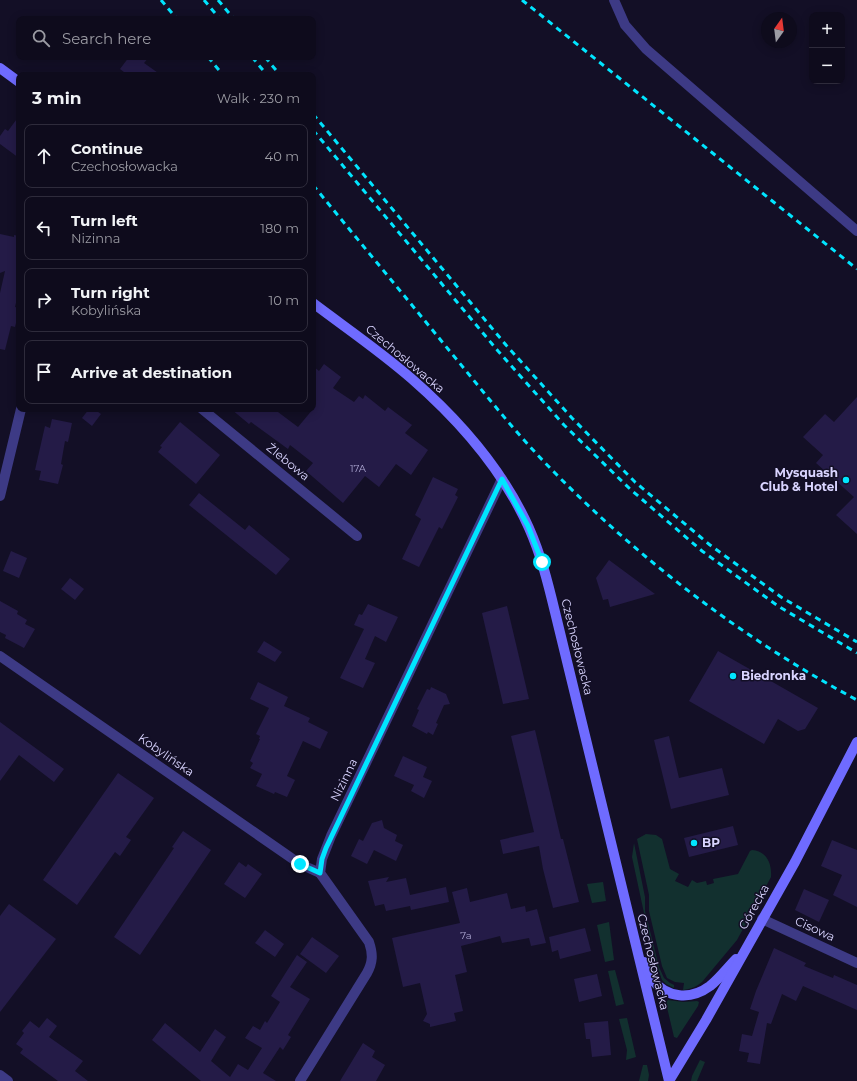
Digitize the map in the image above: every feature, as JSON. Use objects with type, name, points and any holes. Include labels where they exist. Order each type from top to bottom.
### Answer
[{"type":"street","points":[[614,0],[625,24],[646,49],[857,231]]},
{"type":"street","points":[[0,68],[16,80]]},
{"type":"street","name":"Czechosłowacka","points":[[316,305],[394,364],[462,427],[502,479],[525,520],[542,562],[555,612],[669,1081]]},
{"type":"street","points":[[0,496],[20,412]]},
{"type":"street","name":"Żlebowa","points":[[206,412],[357,536]]},
{"type":"street","name":"Nizinna","points":[[320,873],[322,859],[326,848],[502,479]]},
{"type":"street","name":"Kobylińska","points":[[0,656],[300,864],[320,873]]},
{"type":"street","name":"Górecka","points":[[669,1081],[706,1020],[795,862],[857,742]]},
{"type":"street","points":[[300,1081],[367,972],[372,959],[372,952],[369,942],[320,873]]},
{"type":"street","name":"Cisowa","points":[[762,919],[857,963]]},
{"type":"street","points":[[635,946],[652,979],[658,985],[665,991],[688,996],[694,995],[710,986],[746,948]]},
{"type":"street","points":[[0,1074],[8,1081]]},
{"type":"green space","points":[[646,834],[656,835],[662,839],[670,869],[679,874],[675,881],[688,887],[692,880],[697,883],[706,881],[707,885],[714,883],[713,879],[738,874],[750,851],[752,850],[765,856],[771,867],[771,877],[737,940],[702,982],[691,988],[683,990],[684,983],[675,982],[667,978],[662,966],[649,911],[649,895],[637,839]]},
{"type":"green space","points":[[634,843],[645,897],[645,911],[659,967],[664,978],[674,985],[674,988],[662,980],[658,969],[632,857]]},
{"type":"green space","points":[[603,882],[606,901],[592,903],[587,884]]},
{"type":"green space","points":[[609,922],[614,960],[605,962],[597,925]]},
{"type":"green space","points":[[615,970],[624,1004],[616,1006],[608,971]]},
{"type":"green space","points":[[668,1000],[699,1002],[698,1006],[677,1038],[674,1037],[666,1003]]},
{"type":"green space","points":[[627,1018],[636,1057],[626,1060],[627,1050],[619,1019]]},
{"type":"green space","points":[[700,1060],[705,1062],[697,1081],[691,1081],[692,1076]]},
{"type":"green space","points":[[643,1065],[647,1065],[649,1075],[648,1081],[639,1081]]},
{"type":"building","points":[[127,60],[146,60],[144,63],[157,72],[124,72],[120,69]]},
{"type":"building","points":[[16,120],[16,156],[0,144],[0,136],[5,129],[8,131]]},
{"type":"building","points":[[0,234],[14,237],[14,235],[16,235],[16,323],[15,327],[11,326],[5,350],[0,349],[0,293],[5,271],[0,273]]},
{"type":"building","points":[[324,364],[341,377],[333,388],[354,402],[359,396],[363,399],[365,395],[385,411],[388,407],[412,425],[405,433],[428,450],[411,475],[396,464],[379,487],[365,476],[343,503],[306,471],[313,463],[290,445],[288,449],[251,422],[249,424],[235,412],[278,412],[298,427],[310,412],[316,412],[316,368],[319,371]]},
{"type":"building","name":"Mysquash Club & Hotel","points":[[857,397],[857,534],[836,515],[854,497],[816,463],[823,455],[803,437],[825,414],[834,422]]},
{"type":"building","points":[[87,412],[98,412],[101,414],[92,426],[82,418]]},
{"type":"building","points":[[52,419],[72,423],[68,442],[65,441],[61,464],[63,465],[58,484],[39,480],[41,471],[35,470],[45,426],[50,428]]},
{"type":"building","points":[[180,422],[220,455],[196,484],[158,452],[162,447],[160,446]]},
{"type":"building","points":[[433,477],[458,489],[455,495],[458,497],[442,529],[439,527],[419,567],[402,559],[421,519],[415,515]]},
{"type":"building","points":[[199,493],[245,530],[249,525],[290,559],[276,575],[189,505]]},
{"type":"building","points":[[11,551],[27,558],[19,578],[3,571]]},
{"type":"building","points":[[609,560],[655,594],[610,607],[608,599],[603,600],[596,578]]},
{"type":"building","points":[[70,578],[84,589],[75,600],[61,589]]},
{"type":"building","points":[[0,601],[18,611],[17,614],[27,620],[25,624],[35,629],[24,648],[5,638],[6,635],[0,632]]},
{"type":"building","points":[[368,604],[398,617],[386,642],[375,636],[365,659],[375,663],[363,688],[340,678],[364,629],[354,625],[359,614],[362,615]]},
{"type":"building","points":[[507,606],[529,699],[503,704],[482,613]]},
{"type":"building","points":[[264,641],[282,652],[275,662],[257,652]]},
{"type":"building","name":"Biedronka","points":[[718,651],[818,708],[805,729],[798,731],[778,719],[764,744],[689,701]]},
{"type":"building","points":[[258,682],[288,697],[284,706],[310,718],[308,722],[328,732],[320,749],[303,741],[287,776],[295,780],[287,797],[275,792],[274,794],[256,786],[262,774],[250,768],[253,763],[250,761],[260,739],[260,736],[256,734],[269,708],[250,699]]},
{"type":"building","points":[[431,687],[446,694],[450,704],[444,705],[436,723],[438,724],[433,735],[428,732],[427,734],[412,726],[419,710],[417,709],[427,689],[430,690]]},
{"type":"building","points":[[0,722],[64,769],[54,782],[19,755],[0,781]]},
{"type":"building","points":[[535,730],[561,839],[563,839],[579,902],[553,908],[539,846],[503,854],[500,840],[534,832],[511,736]]},
{"type":"building","points":[[669,736],[679,778],[722,768],[729,795],[671,809],[654,740]]},
{"type":"building","points":[[403,756],[427,767],[423,777],[432,781],[424,798],[411,791],[414,785],[394,776]]},
{"type":"building","points":[[118,773],[154,798],[126,837],[131,840],[120,856],[115,852],[77,905],[43,880]]},
{"type":"building","points":[[382,820],[384,828],[397,835],[395,841],[403,845],[396,861],[374,850],[367,864],[351,856],[359,839],[363,841],[372,823]]},
{"type":"building","points":[[733,826],[738,845],[689,857],[684,838]]},
{"type":"building","points":[[183,831],[211,850],[140,955],[114,937],[174,848],[172,847]]},
{"type":"building","points":[[832,840],[857,850],[857,907],[833,895],[842,875],[821,866]]},
{"type":"building","points":[[239,862],[246,867],[248,864],[262,874],[245,898],[224,884]]},
{"type":"building","points":[[389,877],[386,882],[406,878],[410,895],[446,887],[449,902],[411,910],[410,906],[386,911],[384,904],[375,906],[368,881]]},
{"type":"building","points":[[467,888],[470,902],[507,893],[511,909],[525,906],[526,912],[537,909],[546,943],[531,946],[529,938],[502,943],[500,936],[461,946],[467,972],[455,975],[463,1011],[454,1013],[456,1021],[430,1027],[430,1024],[423,1021],[427,1014],[420,983],[403,987],[392,938],[460,923],[452,892]]},
{"type":"building","points":[[804,889],[829,900],[819,922],[795,910]]},
{"type":"building","points":[[9,904],[56,939],[0,1012],[0,916]]},
{"type":"building","points":[[585,928],[591,951],[560,959],[558,950],[552,952],[549,937]]},
{"type":"building","points":[[265,930],[284,944],[275,957],[255,943]]},
{"type":"building","points":[[312,937],[339,956],[326,973],[300,954]]},
{"type":"building","points":[[774,948],[806,963],[804,966],[833,978],[834,975],[857,985],[857,1010],[803,986],[796,1001],[782,994],[771,1024],[767,1023],[760,1064],[747,1062],[749,1053],[739,1051],[742,1034],[752,1036],[759,1012],[750,1009]]},
{"type":"building","points":[[297,955],[307,962],[290,987],[310,999],[288,1035],[291,1037],[283,1050],[280,1047],[263,1073],[276,1081],[201,1081],[152,1040],[165,1023],[200,1052],[215,1029],[226,1037],[211,1061],[230,1077],[238,1064],[248,1070],[262,1048],[245,1038],[253,1026],[260,1030],[265,1021],[267,1023],[280,1002],[271,996]]},
{"type":"building","points":[[597,974],[602,996],[579,1002],[574,979]]},
{"type":"building","points":[[47,1018],[57,1026],[49,1037],[83,1061],[75,1071],[88,1081],[58,1081],[20,1053],[23,1049],[16,1044],[24,1033],[22,1031],[30,1021],[39,1028]]},
{"type":"building","points":[[608,1021],[611,1055],[592,1057],[590,1039],[586,1039],[584,1023]]},
{"type":"building","points":[[363,1043],[375,1051],[372,1057],[385,1065],[376,1081],[340,1081]]},
{"type":"railway","points":[[161,0],[174,16]]},
{"type":"railway","points":[[204,0],[217,16]]},
{"type":"railway","points":[[218,0],[231,16]]},
{"type":"railway","points":[[522,0],[857,269]]},
{"type":"railway","points":[[210,60],[220,72]]},
{"type":"railway","points":[[254,60],[264,72]]},
{"type":"railway","points":[[268,60],[278,72]]},
{"type":"railway","points":[[316,118],[506,345],[572,418],[635,482],[710,545],[781,597],[857,642]]},
{"type":"railway","points":[[316,134],[498,351],[564,425],[630,489],[702,551],[778,606],[857,653]]},
{"type":"railway","points":[[316,189],[513,428],[555,473],[589,506],[660,569],[697,598],[775,652],[857,700]]},
{"type":"place","name":"Mysquash Club & Hotel","points":[[846,480]]},
{"type":"place","name":"Biedronka","points":[[733,676]]},
{"type":"place","name":"BP","points":[[694,843]]},
{"type":"route","points":[[300,864],[320,873],[322,859],[326,848],[502,479],[528,526],[542,562]]}]
